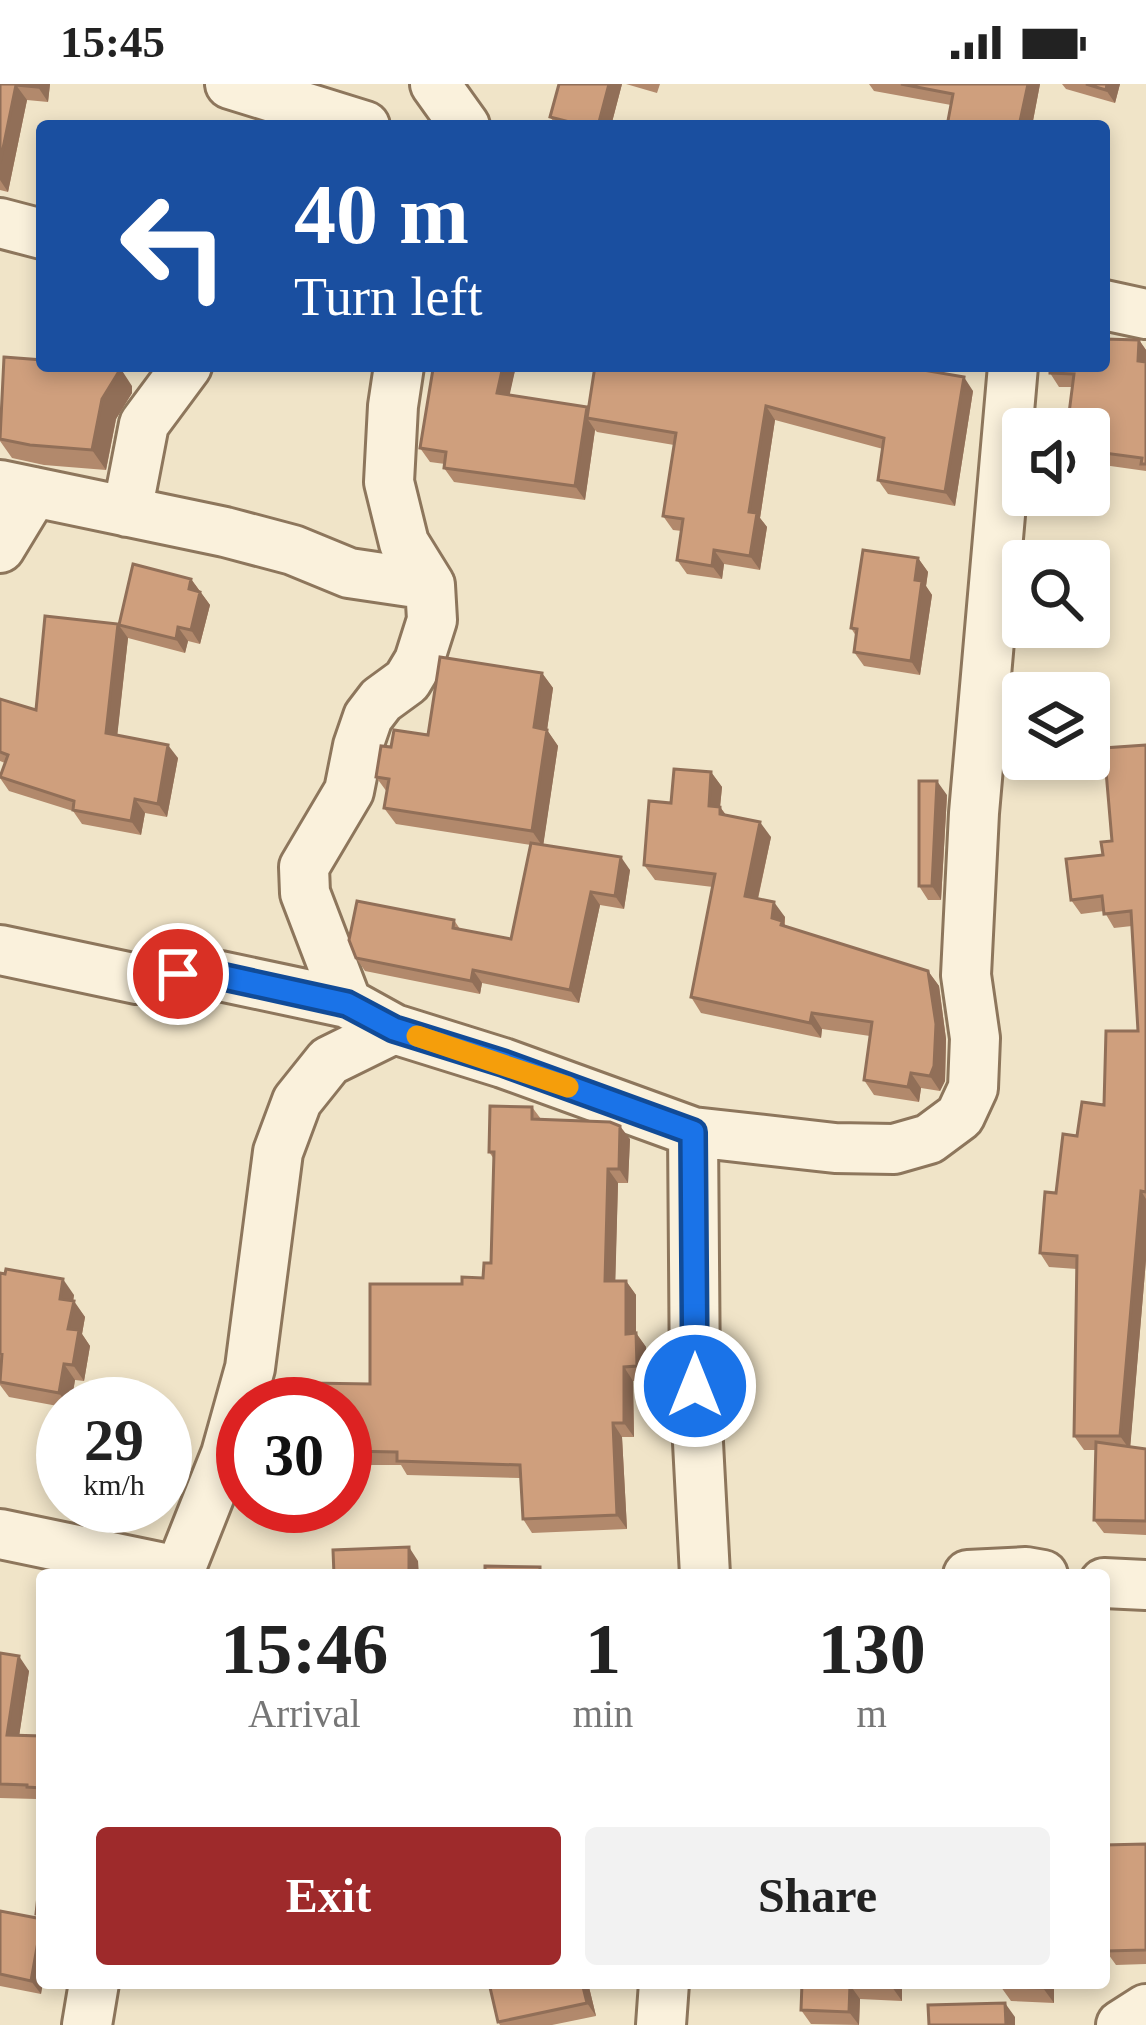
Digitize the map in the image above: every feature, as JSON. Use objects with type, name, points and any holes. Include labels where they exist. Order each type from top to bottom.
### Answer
[{"type":"street","points":[[230,84],[346,120]]},
{"type":"street","points":[[435,84],[461,120]]},
{"type":"street","points":[[1110,306],[1146,314]]},
{"type":"street","points":[[128,512],[144,424],[183,372]]},
{"type":"street","points":[[347,1004],[305,893],[304,867],[349,791],[368,717],[406,681],[419,661],[432,620],[430,585],[404,543],[389,482],[399,372]]},
{"type":"street","points":[[0,950],[137,979],[220,976],[347,1004],[394,1029],[693,1132],[835,1148],[894,1149],[929,1139],[960,1116],[973,1088],[975,1038],[966,975],[974,813],[1012,372]]},
{"type":"street","points":[[0,548],[17,489],[225,532],[293,550],[350,573],[430,585]]},
{"type":"street","points":[[180,1569],[226,1454],[250,1368],[278,1152],[297,1101],[329,1061],[394,1029]]},
{"type":"street","points":[[693,1132],[695,1386],[705,1569]]},
{"type":"street","points":[[0,1534],[160,1569]]},
{"type":"street","points":[[1110,1583],[1146,1586]]},
{"type":"street","points":[[87,2025],[93,1989]]},
{"type":"street","points":[[661,2025],[664,1989]]},
{"type":"street","points":[[1121,2025],[1146,2008]]},
{"type":"building","points":[[0,84],[38,84],[38,87],[16,85],[0,163]]},
{"type":"building","points":[[559,84],[609,84],[600,120],[550,117]]},
{"type":"building","points":[[901,84],[1028,84],[1020,120],[948,120],[953,94]]},
{"type":"building","points":[[1110,339],[1139,340],[1138,361],[1146,362],[1146,464],[1141,464],[1142,458],[1110,454],[1110,408],[1070,408],[1074,374],[1050,372],[1110,372]]},
{"type":"building","points":[[4,357],[36,360],[36,372],[118,372],[102,399],[92,450],[0,439]]},
{"type":"building","points":[[433,372],[502,372],[497,393],[587,407],[575,486],[444,468],[446,452],[420,448]]},
{"type":"building","points":[[594,372],[935,372],[964,377],[945,492],[878,480],[884,438],[766,406],[749,512],[757,513],[750,556],[714,550],[712,566],[677,560],[683,519],[663,516],[676,433],[587,418]]},
{"type":"building","points":[[863,550],[918,558],[915,580],[922,581],[911,661],[854,652],[857,629],[851,628]]},
{"type":"building","points":[[133,564],[191,579],[189,589],[200,592],[191,630],[178,627],[176,639],[119,625]]},
{"type":"building","points":[[45,616],[118,624],[106,733],[168,745],[158,804],[135,799],[131,821],[73,810],[74,801],[0,777],[8,755],[0,752],[0,699],[36,710]]},
{"type":"building","points":[[440,657],[542,673],[534,727],[547,730],[532,831],[384,808],[389,779],[376,777],[381,746],[391,747],[394,730],[428,735]]},
{"type":"building","points":[[1146,745],[1146,1192],[1141,1191],[1120,1436],[1074,1436],[1077,1256],[1040,1253],[1045,1192],[1056,1193],[1063,1134],[1077,1136],[1082,1102],[1104,1105],[1106,1031],[1138,1031],[1131,911],[1104,914],[1102,896],[1071,900],[1066,859],[1103,855],[1101,842],[1112,841],[1107,780],[1110,748]]},
{"type":"building","points":[[674,769],[711,772],[709,806],[720,807],[720,814],[760,822],[745,896],[774,902],[772,918],[782,921],[781,925],[928,971],[936,1024],[930,1076],[911,1073],[908,1087],[864,1080],[872,1022],[812,1013],[810,1023],[691,997],[715,874],[644,865],[649,801],[671,803]]},
{"type":"building","points":[[919,781],[937,781],[932,886],[919,886]]},
{"type":"building","points":[[531,843],[621,857],[615,896],[591,892],[570,990],[473,970],[471,981],[356,958],[349,940],[357,901],[454,920],[453,928],[511,939]]},
{"type":"building","points":[[490,1106],[532,1107],[532,1119],[620,1126],[619,1169],[608,1169],[605,1281],[626,1281],[626,1334],[636,1333],[637,1366],[624,1367],[624,1423],[613,1423],[617,1515],[523,1519],[520,1465],[397,1461],[397,1452],[372,1452],[370,1284],[462,1284],[462,1277],[483,1278],[484,1263],[491,1263],[494,1152],[489,1152]]},
{"type":"building","points":[[6,1269],[63,1279],[60,1299],[74,1301],[68,1329],[79,1330],[73,1365],[64,1364],[62,1377],[36,1377],[36,1389],[0,1382],[0,1273],[5,1274]]},
{"type":"building","points":[[1096,1442],[1146,1449],[1146,1521],[1094,1520]]},
{"type":"building","points":[[409,1547],[409,1569],[334,1569],[333,1550]]},
{"type":"building","points":[[485,1566],[540,1567],[540,1569]]},
{"type":"building","points":[[0,1653],[19,1656],[7,1735],[36,1736],[36,1788],[0,1784]]},
{"type":"building","points":[[1146,1844],[1146,1950],[1110,1951],[1110,1845]]},
{"type":"building","points":[[0,1911],[36,1918],[31,1981],[0,1974]]},
{"type":"building","points":[[490,1989],[584,1989],[587,2003],[498,2022]]},
{"type":"building","points":[[802,1989],[850,1989],[849,2012],[801,2010]]},
{"type":"building","points":[[1005,2003],[1006,2025],[929,2025],[928,2005]]},
{"type":"slow traffic","points":[[417,1036],[568,1087]]},
{"type":"route","points":[[178,974],[220,976],[347,1004],[394,1029],[693,1132],[695,1386]]}]
